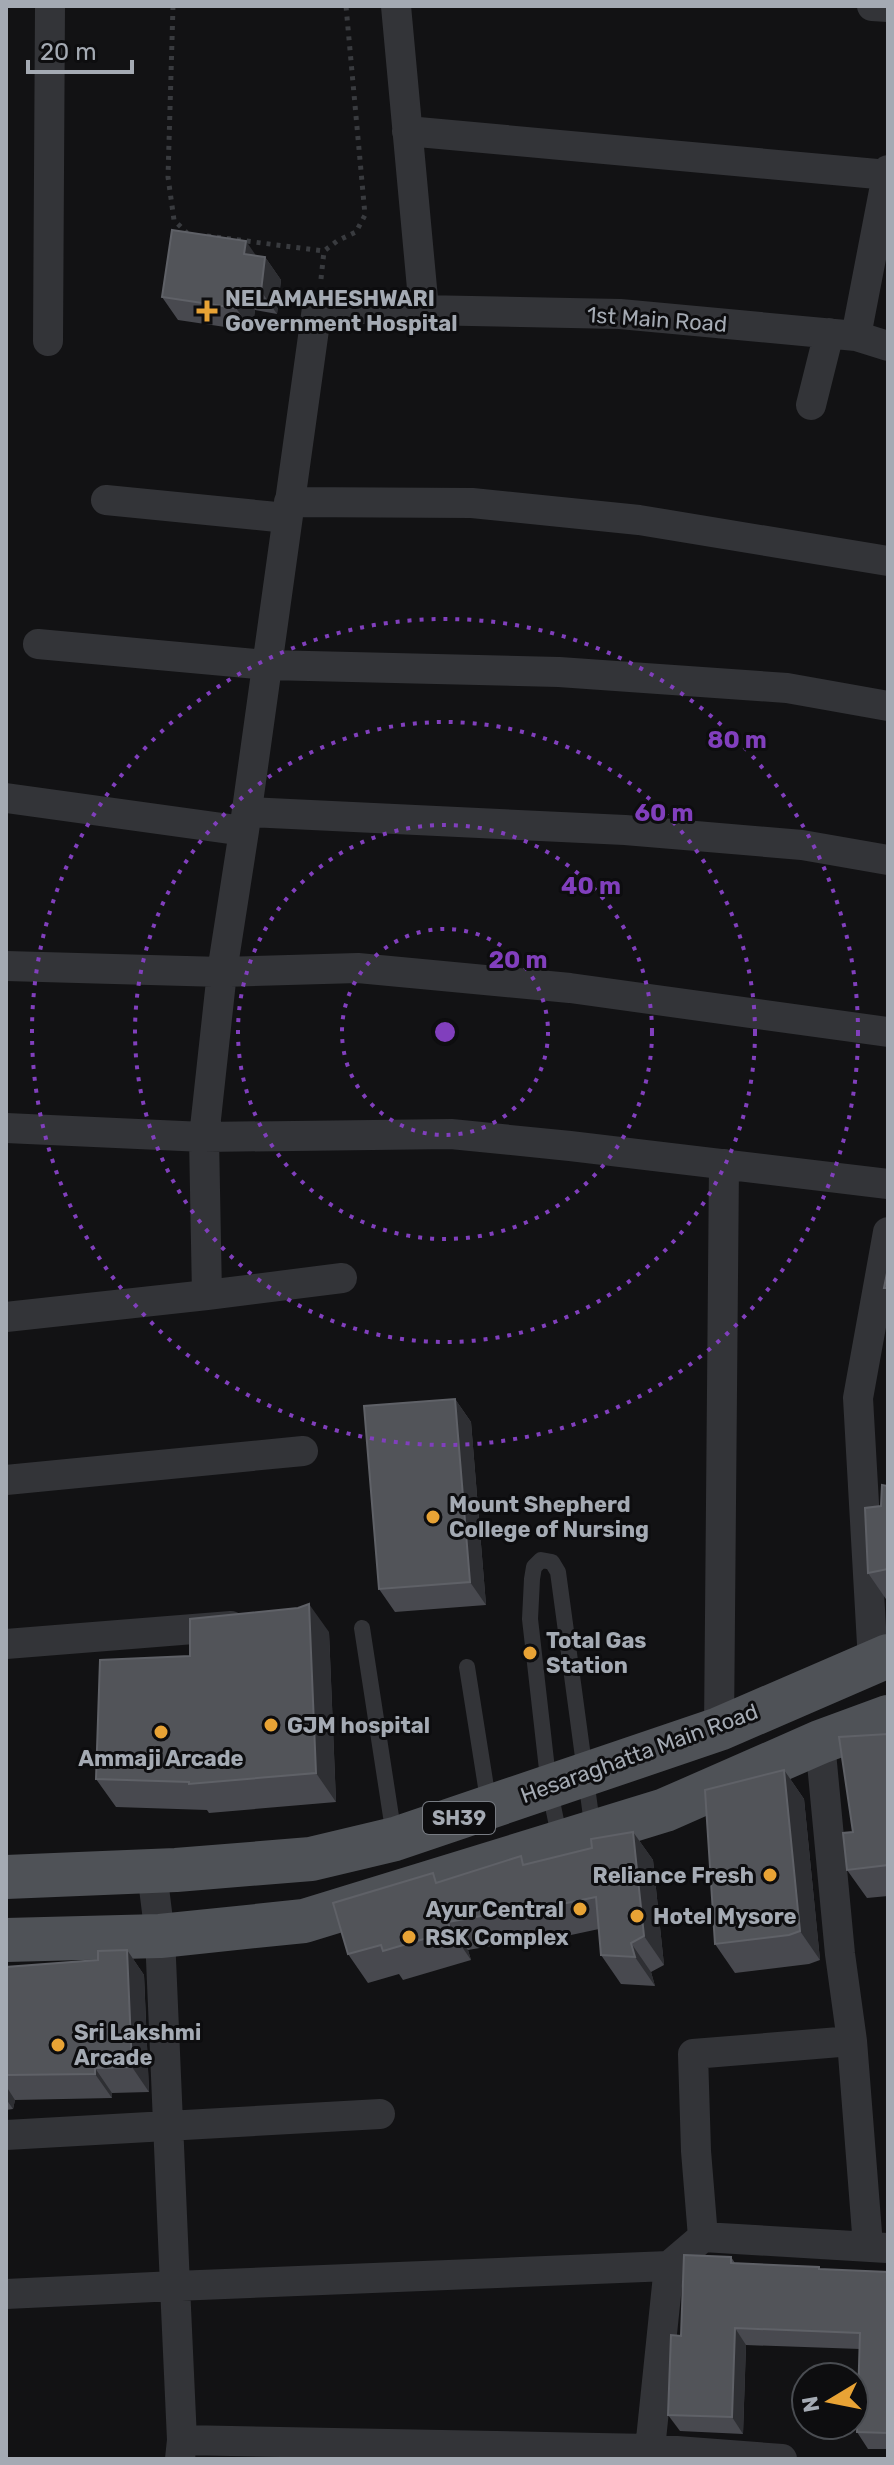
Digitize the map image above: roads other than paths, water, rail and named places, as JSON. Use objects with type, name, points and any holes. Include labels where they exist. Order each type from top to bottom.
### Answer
[{"type":"main road","name":"Hesaraghatta Main Road","points":[[6,1877],[152,1872],[311,1859],[395,1839],[719,1729],[880,1659]]},
{"type":"main road","points":[[6,1940],[160,1936],[304,1921],[665,1810],[820,1742],[888,1717]]},
{"type":"street","points":[[48,341],[50,6]]},
{"type":"street","points":[[396,6],[424,310]]},
{"type":"street","points":[[872,6],[888,7]]},
{"type":"street","points":[[407,131],[888,173],[843,335],[811,405]]},
{"type":"street","name":"1st Main Road","points":[[288,510],[317,308],[620,314],[843,335],[888,346]]},
{"type":"street","points":[[106,500],[288,510],[487,504],[639,520],[888,561]]},
{"type":"street","points":[[207,1295],[204,1137],[222,972],[246,822],[288,510]]},
{"type":"street","points":[[38,644],[267,665],[589,674],[787,688],[888,706]]},
{"type":"street","points":[[6,798],[246,822],[625,830],[802,845],[888,860]]},
{"type":"street","points":[[6,966],[222,972],[358,968],[570,988],[888,1032]]},
{"type":"street","points":[[6,1128],[204,1137],[451,1134],[888,1184]]},
{"type":"street","points":[[719,1729],[724,1164]]},
{"type":"street","points":[[880,1659],[858,1398],[888,1232]]},
{"type":"street","points":[[6,1317],[342,1278]]},
{"type":"street","points":[[6,1480],[303,1451]]},
{"type":"street","points":[[6,1644],[255,1624]]},
{"type":"street","points":[[6,2294],[669,2266],[703,2237],[878,2247],[840,1954],[820,1742]]},
{"type":"street","points":[[152,1872],[160,1936],[181,2450],[650,2449],[782,2459]]},
{"type":"street","points":[[703,2237],[693,2054],[852,2041]]},
{"type":"street","points":[[6,2135],[380,2114]]},
{"type":"street","points":[[650,2449],[669,2266]]},
{"type":"lane","points":[[541,1560],[552,1562],[558,1572],[567,1780],[577,1837],[530,1619],[534,1567],[541,1560]]},
{"type":"lane","points":[[362,1628],[395,1839]]},
{"type":"lane","points":[[467,1667],[489,1808]]},
{"type":"place","name":"NELAMAHESHWARI Government Hospital","points":[[207,311]]},
{"type":"place","name":"Mount Shepherd College of Nursing","points":[[433,1517]]},
{"type":"place","name":"Total Gas Station","points":[[530,1653]]},
{"type":"place","name":"GJM hospital","points":[[271,1725]]},
{"type":"place","name":"Ammaji Arcade","points":[[161,1732]]},
{"type":"place","name":"Reliance Fresh","points":[[770,1875]]},
{"type":"place","name":"Ayur Central","points":[[580,1909]]},
{"type":"place","name":"Hotel Mysore","points":[[637,1916]]},
{"type":"place","name":"RSK Complex","points":[[409,1937]]},
{"type":"place","name":"Sri Lakshmi Arcade","points":[[58,2045]]}]
